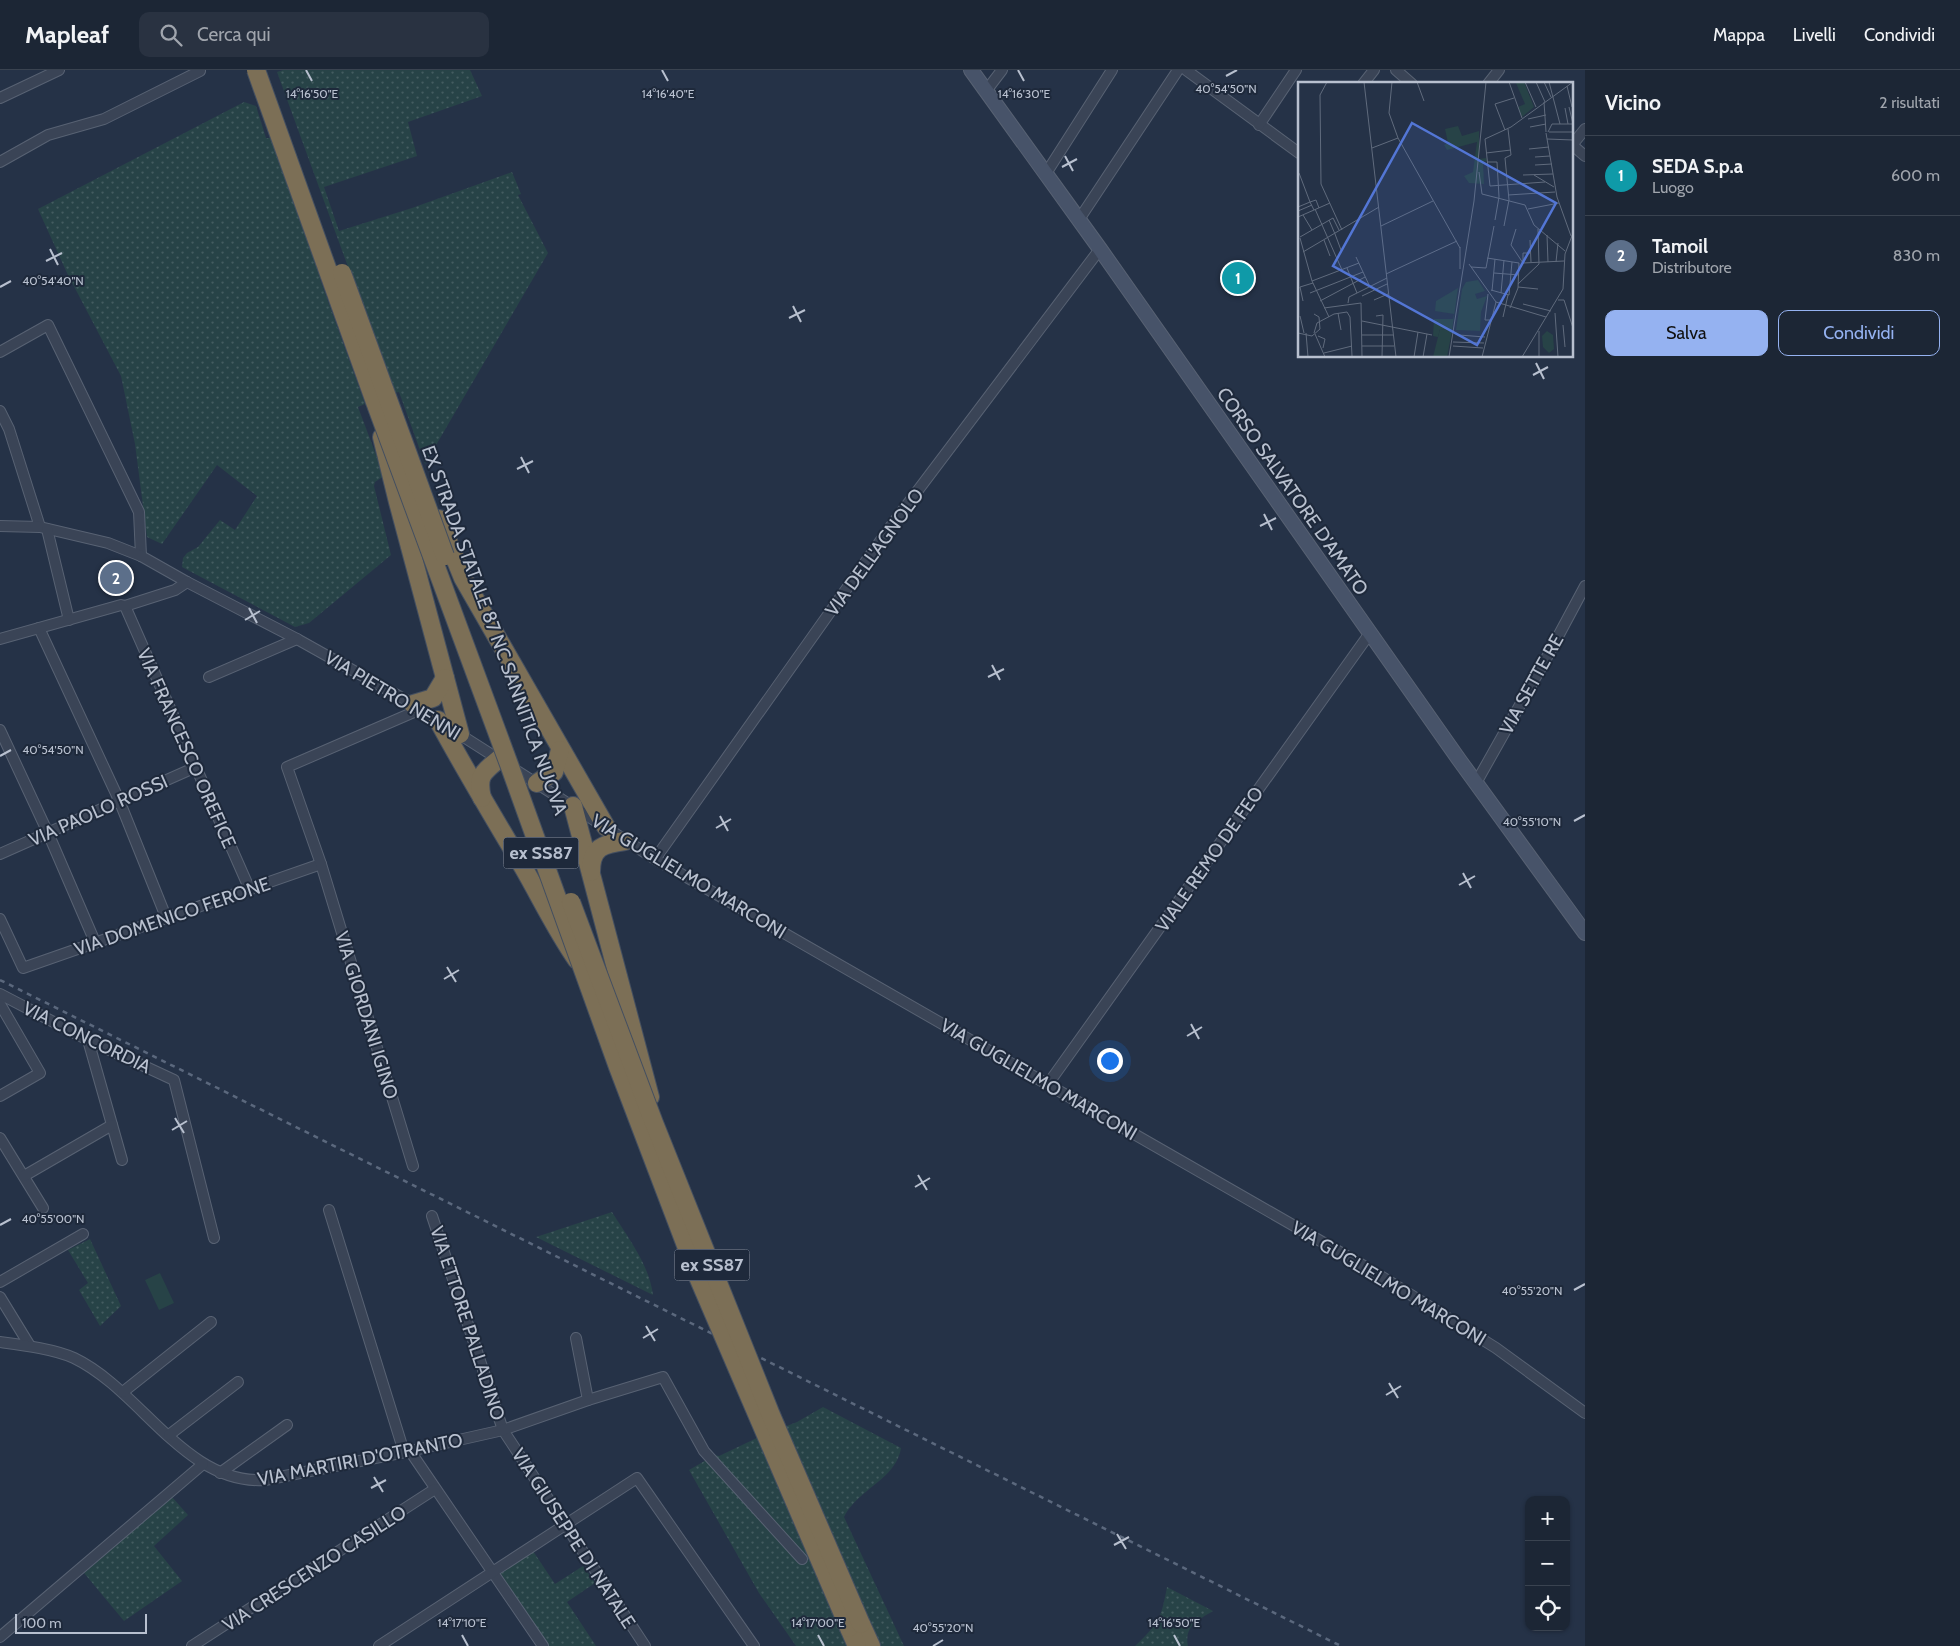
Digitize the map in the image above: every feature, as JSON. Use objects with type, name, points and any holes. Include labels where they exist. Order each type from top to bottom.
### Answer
[{"type":"highway","name":"EX STRADA STATALE 87 NC SANNITICA NUOVA","points":[[256,70],[375,402],[698,1277],[855,1626],[871,1646]]},
{"type":"highway","name":"EX STRADA STATALE 87 NC SANNITICA NUOVA","points":[[268,70],[568,894],[657,1129],[855,1626],[857,1646]]},
{"type":"highway","points":[[375,402],[398,502],[460,734]]},
{"type":"highway","points":[[416,477],[444,530],[463,578],[560,750],[606,827]]},
{"type":"highway","points":[[417,707],[433,698],[445,678]]},
{"type":"highway","points":[[438,720],[483,802],[524,869],[560,936],[583,968]]},
{"type":"highway","points":[[538,784],[554,772],[560,750]]},
{"type":"highway","points":[[483,802],[480,785],[482,774],[493,756]]},
{"type":"highway","points":[[573,806],[645,1075],[657,1129]]},
{"type":"highway","points":[[591,875],[591,861],[595,852],[609,843],[625,841]]},
{"type":"street","points":[[0,98],[60,70]]},
{"type":"street","name":"CORSO SALVATORE D'AMATO","points":[[971,70],[1100,249],[1476,783],[1585,933]]},
{"type":"street","points":[[986,91],[1002,70]]},
{"type":"street","points":[[1045,175],[1112,70]]},
{"type":"street","points":[[1078,220],[1178,70]]},
{"type":"street","points":[[1186,70],[1298,152]]},
{"type":"street","points":[[1260,125],[1296,70]]},
{"type":"street","points":[[1365,82],[1374,70]]},
{"type":"street","points":[[1396,70],[1410,82]]},
{"type":"street","points":[[0,162],[48,134],[104,119],[200,71]]},
{"type":"street","points":[[1585,130],[1572,145],[1585,156]]},
{"type":"street","name":"VIA DELL'AGNOLO","points":[[656,859],[891,526],[1100,249]]},
{"type":"street","points":[[0,352],[48,325],[139,512],[141,556]]},
{"type":"street","points":[[0,411],[4,431],[44,528],[69,620]]},
{"type":"street","name":"VIA PIETRO NENNI","points":[[0,526],[44,528],[108,543],[141,556],[297,639],[417,707],[493,756]]},
{"type":"street","points":[[0,640],[121,605],[124,606],[175,590],[187,582]]},
{"type":"street","name":"VIA SETTE RE","points":[[1476,783],[1585,586]]},
{"type":"street","name":"VIA FRANCESCO OREFICE","points":[[124,606],[250,890]]},
{"type":"street","points":[[39,628],[119,800],[166,917]]},
{"type":"street","name":"VIALE REMO DE FEO","points":[[1048,1084],[1370,633]]},
{"type":"street","points":[[209,677],[297,639]]},
{"type":"street","name":"VIA GIORDANI IGINO","points":[[413,1166],[321,864],[287,767],[417,707]]},
{"type":"street","points":[[0,730],[48,833],[95,942]]},
{"type":"street","name":"VIA GUGLIELMO MARCONI","points":[[493,756],[625,841],[1388,1281],[1496,1348],[1585,1413]]},
{"type":"street","name":"VIA PAOLO ROSSI","points":[[0,854],[196,767]]},
{"type":"street","name":"VIA DOMENICO FERONE","points":[[0,919],[23,968],[321,864]]},
{"type":"street","name":"VIA CONCORDIA","points":[[0,994],[88,1040],[174,1080],[214,1238]]},
{"type":"street","points":[[0,1004],[40,1073],[0,1096]]},
{"type":"street","points":[[88,1040],[122,1160]]},
{"type":"street","points":[[24,1176],[112,1125]]},
{"type":"street","points":[[0,1138],[43,1208]]},
{"type":"street","points":[[329,1210],[407,1452],[435,1489],[543,1646]]},
{"type":"street","name":"VIA ETTORE PALLADINO","points":[[432,1216],[503,1430]]},
{"type":"street","points":[[0,1282],[83,1234]]},
{"type":"street","points":[[0,1296],[30,1346]]},
{"type":"street","points":[[122,1392],[211,1322]]},
{"type":"street","points":[[576,1338],[588,1400]]},
{"type":"street","name":"VIA MARTIRI D'OTRANTO","points":[[0,1342],[30,1346],[74,1358],[100,1374],[122,1392],[203,1464],[220,1473],[248,1481],[265,1480],[407,1452],[503,1430],[588,1400],[664,1377],[704,1451],[802,1559]]},
{"type":"street","points":[[169,1435],[238,1382]]},
{"type":"street","points":[[220,1473],[287,1425]]},
{"type":"street","name":"VIA GIUSEPPE DI NATALE","points":[[503,1430],[645,1646]]},
{"type":"street","points":[[0,1637],[203,1464]]},
{"type":"street","points":[[379,1646],[637,1478],[754,1646]]},
{"type":"street","name":"VIA CRESCENZO CASILLO","points":[[192,1646],[435,1489]]},
{"type":"green space","points":[[283,70],[470,70],[482,96],[408,122],[417,156],[324,187],[339,231],[412,208],[512,172],[521,194],[518,195],[548,253],[425,464],[399,392],[394,393],[277,72]]},
{"type":"green space","points":[[244,102],[256,106],[266,138],[273,138],[325,277],[320,279],[365,404],[358,407],[384,476],[375,482],[374,486],[391,555],[309,623],[295,627],[182,567],[183,558],[187,553],[198,547],[220,520],[235,530],[257,496],[217,465],[162,544],[147,537],[135,444],[121,376],[67,273],[38,209]]},
{"type":"green space","points":[[612,1212],[642,1262],[651,1284],[653,1295],[536,1237]]},
{"type":"green space","points":[[90,1239],[121,1306],[100,1326],[79,1290],[88,1283],[68,1250]]},
{"type":"green space","points":[[160,1273],[174,1303],[159,1310],[145,1280]]},
{"type":"green space","points":[[823,1407],[901,1448],[889,1472],[853,1504],[844,1517],[904,1646],[796,1646],[759,1593],[689,1470],[715,1455],[719,1456],[761,1436],[797,1422]]},
{"type":"green space","points":[[172,1497],[188,1515],[154,1546],[182,1581],[124,1621],[84,1573]]},
{"type":"green space","points":[[533,1551],[555,1584],[583,1566],[595,1583],[567,1602],[596,1646],[546,1646],[498,1574]]},
{"type":"green space","points":[[1167,1587],[1213,1611],[1193,1624],[1188,1633],[1188,1646],[1135,1646],[1158,1620]]},
{"type":"railway","points":[[0,980],[1341,1646]]},
{"type":"place","name":"SEDA S.p.a","points":[[1238,278]]},
{"type":"place","name":"Tamoil","points":[[116,578]]}]
